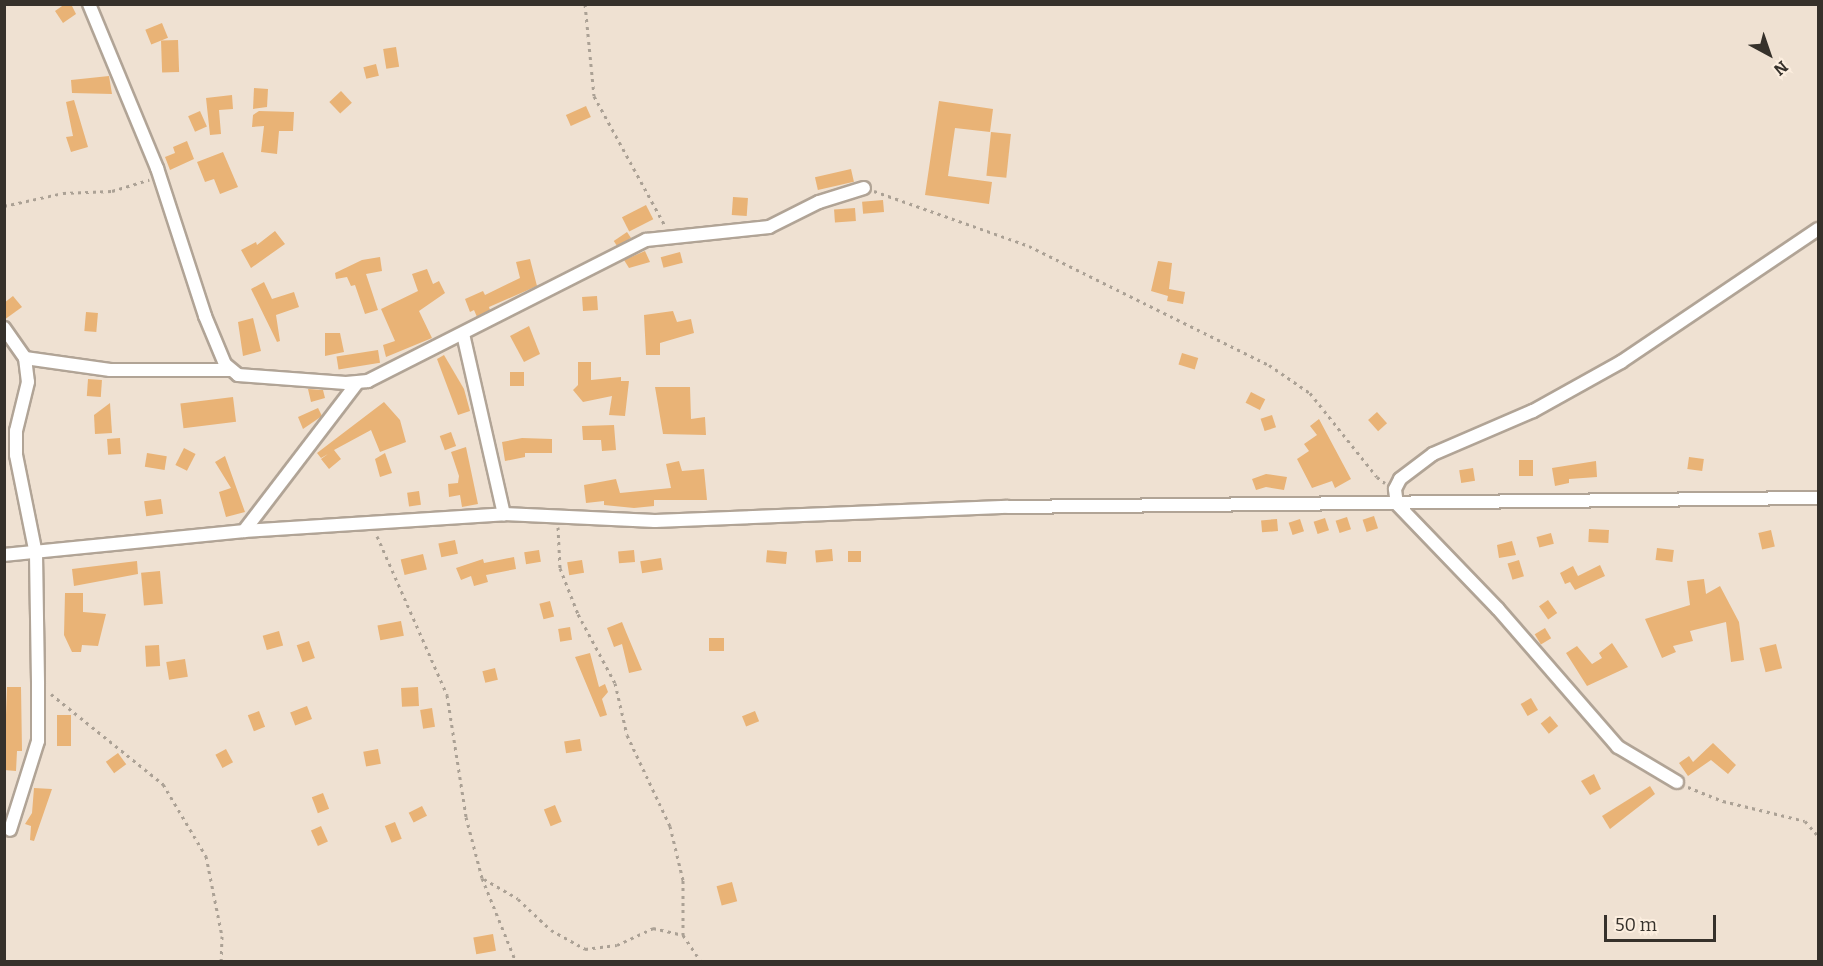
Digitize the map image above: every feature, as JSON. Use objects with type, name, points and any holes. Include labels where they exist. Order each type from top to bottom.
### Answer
[{"type":"street","points":[[89,4],[160,177],[205,316],[230,370]]},
{"type":"street","points":[[244,531],[357,383],[463,334],[646,240],[769,227],[819,202],[864,188]]},
{"type":"street","points":[[1677,782],[1618,747],[1498,609],[1397,504],[1395,489],[1400,479],[1433,454],[1533,411],[1621,362],[1818,229]]},
{"type":"street","points":[[4,328],[25,358],[28,382],[16,431],[16,455],[36,554],[38,684],[38,741],[10,830]]},
{"type":"street","points":[[463,334],[504,514]]},
{"type":"street","points":[[25,358],[110,370],[230,370],[238,375],[357,383]]},
{"type":"street","points":[[4,555],[36,554],[244,531],[504,514],[655,521],[1008,507],[1818,498]]},
{"type":"path","points":[[585,4],[594,96],[671,237]]},
{"type":"path","points":[[4,206],[63,193],[112,191],[160,177]]},
{"type":"path","points":[[864,188],[1029,246],[1269,365],[1310,393],[1377,477],[1395,489]]},
{"type":"path","points":[[558,517],[560,568],[578,614],[615,683],[627,735],[669,826],[684,880],[683,934],[701,962]]},
{"type":"path","points":[[371,523],[447,695],[466,816],[482,878],[516,962]]},
{"type":"path","points":[[38,684],[164,784],[206,856],[222,936],[221,962]]},
{"type":"path","points":[[1677,782],[1723,801],[1805,821],[1818,836]]},
{"type":"path","points":[[482,878],[518,899],[551,930],[585,949],[617,945],[653,928],[683,934]]},
{"type":"building","points":[[65,4],[71,4],[76,14],[63,23],[55,11]]},
{"type":"building","points":[[162,23],[168,38],[151,45],[145,30]]},
{"type":"building","points":[[178,40],[179,72],[162,73],[161,41]]},
{"type":"building","points":[[396,47],[399,67],[386,69],[383,49]]},
{"type":"building","points":[[376,64],[379,76],[366,79],[363,67]]},
{"type":"building","points":[[109,76],[112,94],[72,93],[71,80]]},
{"type":"building","points":[[254,88],[268,89],[267,107],[253,109]]},
{"type":"building","points":[[341,91],[352,103],[340,114],[329,102]]},
{"type":"building","points":[[232,95],[233,109],[219,110],[221,134],[210,135],[206,98]]},
{"type":"building","points":[[74,100],[88,147],[71,152],[66,137],[73,136],[66,102]]},
{"type":"building","points":[[939,101],[993,109],[990,132],[955,128],[948,176],[992,182],[989,204],[925,195]]},
{"type":"building","points":[[586,106],[591,117],[571,126],[566,115]]},
{"type":"building","points":[[200,111],[207,127],[195,132],[188,116]]},
{"type":"building","points":[[259,111],[294,112],[293,131],[279,131],[277,154],[261,152],[264,126],[252,127],[253,115]]},
{"type":"building","points":[[991,132],[1011,134],[1006,178],[986,176]]},
{"type":"building","points":[[187,141],[194,159],[170,170],[165,157],[175,153],[173,147]]},
{"type":"building","points":[[223,152],[238,187],[220,194],[214,179],[205,182],[197,162]]},
{"type":"building","points":[[851,169],[854,182],[818,190],[815,177]]},
{"type":"building","points":[[733,197],[748,198],[747,216],[732,215]]},
{"type":"building","points":[[883,200],[884,212],[863,214],[862,202]]},
{"type":"building","points":[[646,205],[653,219],[629,232],[622,217]]},
{"type":"building","points":[[855,208],[856,221],[835,222],[834,209]]},
{"type":"building","points":[[275,231],[285,244],[251,268],[241,250],[256,242],[257,245]]},
{"type":"building","points":[[627,232],[631,238],[618,247],[614,241]]},
{"type":"building","points":[[645,251],[650,262],[629,268],[624,260]]},
{"type":"building","points":[[680,252],[683,263],[664,268],[661,257]]},
{"type":"building","points":[[380,257],[382,271],[366,274],[378,310],[365,314],[355,285],[351,286],[347,277],[336,279],[335,273],[362,260]]},
{"type":"building","points":[[530,259],[537,286],[489,307],[490,310],[477,317],[474,310],[470,312],[465,299],[483,291],[485,295],[520,278],[516,262]]},
{"type":"building","points":[[1158,261],[1172,263],[1169,289],[1185,292],[1183,304],[1167,301],[1168,296],[1151,291]]},
{"type":"building","points":[[427,269],[433,284],[439,281],[445,293],[419,311],[432,338],[386,357],[383,345],[395,341],[381,309],[418,291],[412,274]]},
{"type":"building","points":[[264,282],[272,299],[294,292],[299,307],[276,315],[280,341],[277,342],[251,289]]},
{"type":"building","points":[[13,296],[22,307],[4,320],[4,303]]},
{"type":"building","points":[[597,296],[598,310],[583,311],[582,297]]},
{"type":"building","points":[[673,311],[677,322],[691,319],[694,333],[660,343],[660,355],[646,355],[644,315]]},
{"type":"building","points":[[86,312],[98,313],[96,332],[84,331]]},
{"type":"building","points":[[253,318],[261,351],[243,356],[238,322]]},
{"type":"building","points":[[529,326],[540,354],[524,362],[510,336]]},
{"type":"building","points":[[325,333],[340,333],[344,352],[325,356]]},
{"type":"building","points":[[378,350],[380,363],[339,369],[337,357]]},
{"type":"building","points":[[1182,353],[1198,358],[1195,369],[1178,364]]},
{"type":"building","points":[[444,355],[464,389],[470,411],[458,415],[437,359]]},
{"type":"building","points":[[578,362],[591,362],[591,380],[621,377],[621,381],[629,381],[625,416],[609,415],[612,396],[583,402],[573,390],[578,385]]},
{"type":"building","points":[[510,372],[524,372],[524,386],[510,386]]},
{"type":"building","points":[[88,379],[102,380],[101,397],[87,396]]},
{"type":"building","points":[[655,387],[690,387],[691,419],[705,417],[706,435],[663,434]]},
{"type":"building","points":[[308,389],[323,390],[325,398],[311,402]]},
{"type":"building","points":[[1251,392],[1265,399],[1260,410],[1246,403]]},
{"type":"building","points":[[233,397],[236,422],[183,428],[180,403]]},
{"type":"building","points":[[384,402],[400,420],[406,442],[380,452],[371,430],[334,450],[341,459],[329,469],[321,459],[328,454],[321,458],[317,453]]},
{"type":"building","points":[[110,403],[112,433],[95,434],[94,415]]},
{"type":"building","points":[[318,408],[322,416],[303,429],[298,417]]},
{"type":"building","points":[[1377,412],[1387,423],[1378,431],[1368,420]]},
{"type":"building","points":[[1272,415],[1276,427],[1265,431],[1261,419]]},
{"type":"building","points":[[1319,419],[1351,479],[1335,488],[1332,481],[1312,488],[1297,459],[1309,451],[1304,444],[1317,435],[1310,426]]},
{"type":"building","points":[[614,425],[616,450],[602,451],[601,440],[583,440],[582,426]]},
{"type":"building","points":[[451,432],[456,446],[445,450],[440,436]]},
{"type":"building","points":[[120,438],[121,454],[108,455],[107,439]]},
{"type":"building","points":[[522,438],[552,439],[552,453],[525,453],[525,457],[505,461],[502,442]]},
{"type":"building","points":[[466,447],[478,504],[462,507],[460,495],[449,497],[448,484],[458,483],[459,476],[451,452]]},
{"type":"building","points":[[184,448],[196,454],[187,471],[175,465]]},
{"type":"building","points":[[147,453],[167,456],[165,470],[145,467]]},
{"type":"building","points":[[385,453],[392,473],[380,477],[375,459]]},
{"type":"building","points":[[225,456],[245,512],[226,517],[219,492],[231,488],[215,462]]},
{"type":"building","points":[[1689,457],[1704,459],[1702,471],[1687,469]]},
{"type":"building","points":[[1519,460],[1533,460],[1533,476],[1519,476]]},
{"type":"building","points":[[679,461],[682,471],[704,469],[707,500],[654,500],[654,506],[634,508],[604,505],[604,501],[586,503],[584,485],[616,479],[620,493],[671,488],[666,464]]},
{"type":"building","points":[[1596,461],[1597,477],[1569,479],[1569,483],[1555,486],[1552,468]]},
{"type":"building","points":[[1473,468],[1475,481],[1461,483],[1459,470]]},
{"type":"building","points":[[1266,474],[1287,477],[1284,490],[1266,487],[1256,490],[1252,479]]},
{"type":"building","points":[[419,491],[421,505],[409,507],[407,493]]},
{"type":"building","points":[[161,499],[163,514],[146,516],[144,501]]},
{"type":"building","points":[[1374,516],[1378,528],[1367,532],[1363,520]]},
{"type":"building","points":[[1347,517],[1351,529],[1340,533],[1336,521]]},
{"type":"building","points":[[1325,518],[1329,530],[1318,534],[1314,522]]},
{"type":"building","points":[[1277,519],[1278,531],[1262,532],[1261,520]]},
{"type":"building","points":[[1300,519],[1304,531],[1293,535],[1289,523]]},
{"type":"building","points":[[1589,529],[1609,530],[1608,543],[1588,542]]},
{"type":"building","points":[[1771,530],[1775,547],[1762,549],[1758,533]]},
{"type":"building","points":[[1551,533],[1554,544],[1539,548],[1537,537]]},
{"type":"building","points":[[455,540],[458,554],[441,557],[438,544]]},
{"type":"building","points":[[1512,541],[1516,555],[1499,558],[1497,545]]},
{"type":"building","points":[[1657,548],[1674,550],[1672,562],[1656,560]]},
{"type":"building","points":[[832,549],[833,561],[816,562],[815,550]]},
{"type":"building","points":[[539,550],[541,562],[526,564],[524,552]]},
{"type":"building","points":[[634,550],[635,562],[619,563],[618,551]]},
{"type":"building","points":[[767,550],[787,552],[786,564],[766,562]]},
{"type":"building","points":[[848,551],[861,551],[861,562],[848,562]]},
{"type":"building","points":[[423,554],[427,570],[405,575],[401,560]]},
{"type":"building","points":[[514,557],[516,569],[486,575],[488,582],[474,586],[471,576],[461,580],[456,568],[483,559],[484,563]]},
{"type":"building","points":[[661,558],[663,570],[642,573],[640,561]]},
{"type":"building","points":[[582,560],[584,573],[569,575],[567,562]]},
{"type":"building","points":[[1519,560],[1524,576],[1512,580],[1508,564]]},
{"type":"building","points":[[137,561],[138,574],[74,586],[72,569]]},
{"type":"building","points":[[1600,565],[1605,576],[1575,590],[1570,582],[1565,584],[1560,573],[1573,566],[1578,576]]},
{"type":"building","points":[[160,571],[163,604],[144,606],[141,573]]},
{"type":"building","points":[[1704,579],[1706,594],[1720,586],[1739,622],[1744,660],[1731,662],[1726,622],[1690,631],[1693,641],[1673,646],[1676,652],[1662,658],[1645,619],[1690,605],[1687,581]]},
{"type":"building","points":[[65,593],[83,593],[83,612],[106,614],[98,646],[82,645],[81,652],[72,652],[64,635]]},
{"type":"building","points":[[1548,600],[1557,613],[1548,619],[1539,606]]},
{"type":"building","points":[[550,601],[554,616],[544,619],[539,604]]},
{"type":"building","points":[[401,621],[404,636],[380,640],[377,626]]},
{"type":"building","points":[[622,622],[642,670],[629,673],[622,644],[614,647],[607,628]]},
{"type":"building","points":[[570,627],[572,640],[560,642],[558,629]]},
{"type":"building","points":[[1545,628],[1551,638],[1541,644],[1535,634]]},
{"type":"building","points":[[279,631],[283,645],[267,650],[263,636]]},
{"type":"building","points":[[709,638],[724,638],[724,651],[709,651]]},
{"type":"building","points":[[309,641],[315,658],[303,662],[297,645]]},
{"type":"building","points":[[1612,643],[1628,667],[1587,686],[1566,653],[1577,646],[1592,664],[1602,658],[1599,653]]},
{"type":"building","points":[[1776,644],[1782,668],[1766,672],[1760,648]]},
{"type":"building","points":[[159,645],[160,666],[146,667],[145,646]]},
{"type":"building","points":[[590,653],[599,687],[605,684],[608,692],[602,699],[607,715],[600,717],[575,657]]},
{"type":"building","points":[[185,659],[188,677],[169,680],[166,662]]},
{"type":"building","points":[[495,668],[498,680],[485,683],[482,671]]},
{"type":"building","points":[[7,687],[21,687],[22,751],[17,751],[16,771],[4,770]]},
{"type":"building","points":[[418,687],[419,706],[402,707],[401,688]]},
{"type":"building","points":[[1531,698],[1538,710],[1528,716],[1521,704]]},
{"type":"building","points":[[307,706],[312,719],[295,726],[290,712]]},
{"type":"building","points":[[432,708],[435,727],[423,729],[420,710]]},
{"type":"building","points":[[259,711],[265,727],[254,731],[248,715]]},
{"type":"building","points":[[755,711],[759,721],[746,726],[742,716]]},
{"type":"building","points":[[57,715],[71,715],[71,746],[57,746]]},
{"type":"building","points":[[1550,716],[1558,726],[1549,734],[1541,724]]},
{"type":"building","points":[[580,739],[582,751],[566,753],[564,742]]},
{"type":"building","points":[[1713,743],[1736,765],[1728,774],[1711,760],[1688,776],[1679,763],[1689,756],[1693,762]]},
{"type":"building","points":[[226,749],[233,762],[222,768],[215,755]]},
{"type":"building","points":[[378,749],[381,764],[366,767],[363,752]]},
{"type":"building","points":[[118,753],[126,764],[114,773],[106,762]]},
{"type":"building","points":[[1594,774],[1601,789],[1590,795],[1581,781]]},
{"type":"building","points":[[1650,786],[1655,794],[1610,829],[1602,816]]},
{"type":"building","points":[[34,788],[52,789],[34,841],[30,840],[31,826],[25,824],[32,813]]},
{"type":"building","points":[[323,793],[329,809],[318,813],[312,797]]},
{"type":"building","points":[[555,805],[562,822],[551,826],[544,809]]},
{"type":"building","points":[[422,806],[427,816],[414,823],[409,813]]},
{"type":"building","points":[[395,822],[402,839],[392,843],[385,826]]},
{"type":"building","points":[[321,826],[328,842],[318,846],[311,830]]},
{"type":"building","points":[[732,882],[737,901],[722,905],[717,886]]},
{"type":"building","points":[[493,934],[496,951],[476,954],[473,937]]}]
